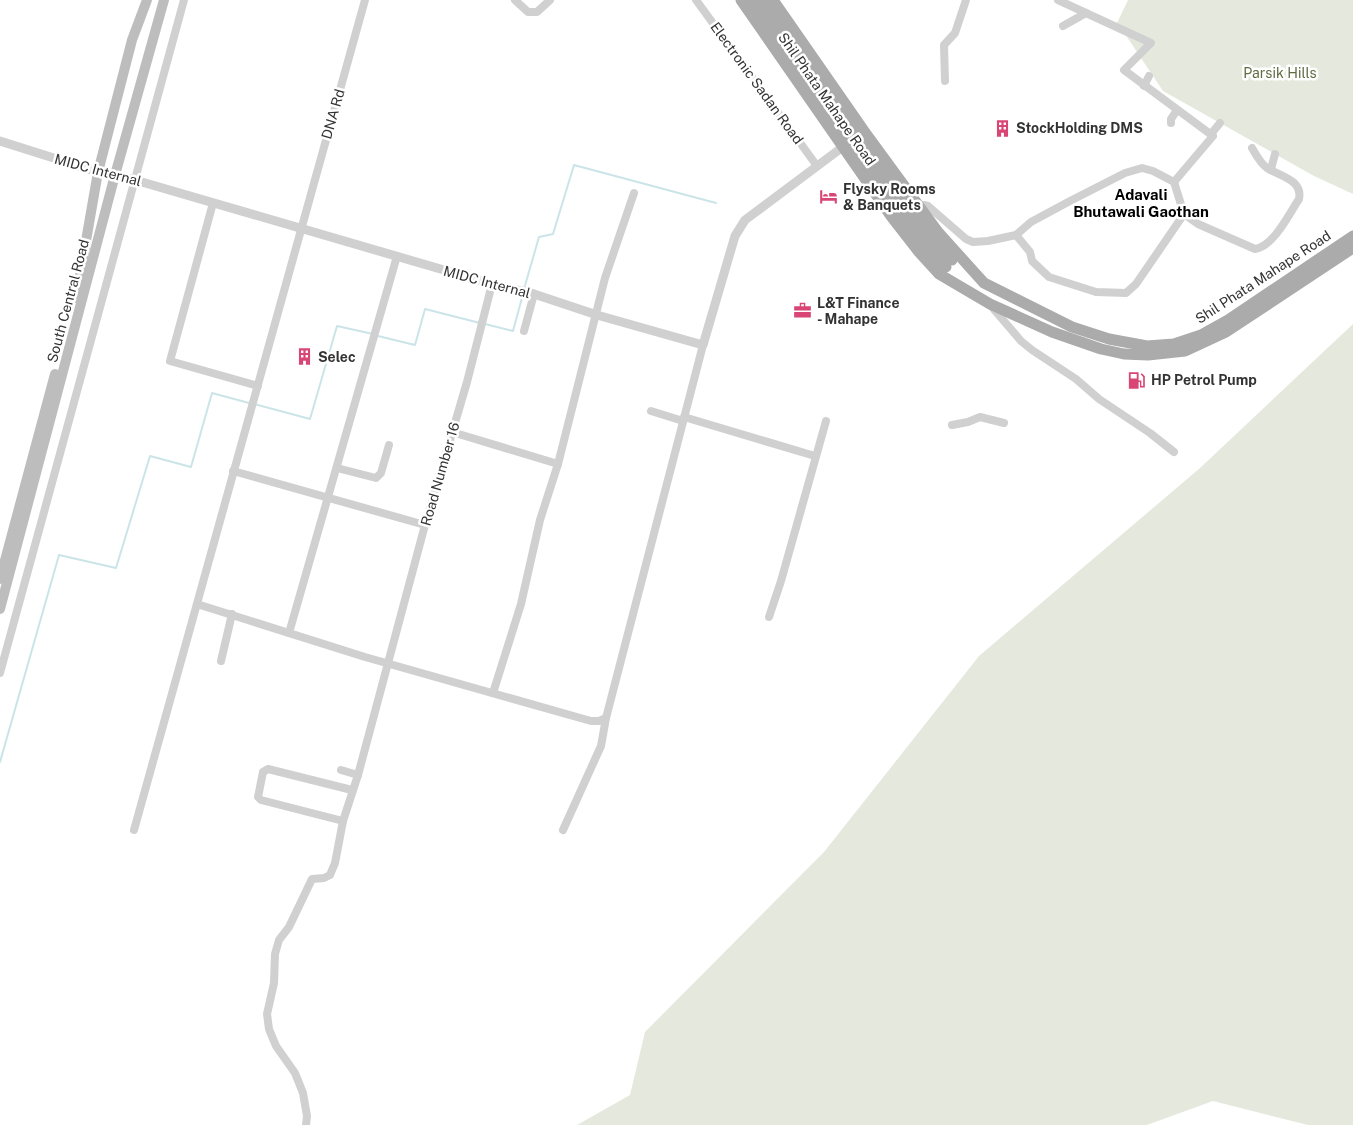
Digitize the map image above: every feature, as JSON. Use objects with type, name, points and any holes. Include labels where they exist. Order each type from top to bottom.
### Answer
[{"type":"main road","name":"South Central Road","points":[[0,609],[5,567],[78,291],[98,172],[132,40],[147,0]]},
{"type":"main road","name":"South Central Road","points":[[0,579],[5,567],[164,0]]},
{"type":"main road","name":"Shil Phata Mahape Road","points":[[741,0],[896,222],[939,274],[990,304],[1052,332],[1101,349],[1124,354],[1170,354],[1197,347],[1226,332],[1353,248]]},
{"type":"main road","points":[[751,0],[898,209],[926,245],[949,264],[984,283]]},
{"type":"main road","points":[[762,0],[949,264],[977,295]]},
{"type":"main road","name":"Shil Phata Mahape Road","points":[[773,0],[864,131],[938,232],[984,283],[1072,326],[1109,339],[1147,346],[1174,344],[1201,335],[1228,320],[1353,236]]},
{"type":"street","points":[[0,673],[184,0]]},
{"type":"street","name":"DNA Rd","points":[[134,830],[365,0]]},
{"type":"street","points":[[515,0],[528,12],[537,12],[550,0]]},
{"type":"street","name":"Electronic Sadan Road","points":[[696,0],[817,166]]},
{"type":"street","points":[[945,81],[944,45],[955,33],[966,0]]},
{"type":"street","points":[[1058,0],[1151,43],[1124,70],[1211,134]]},
{"type":"street","points":[[1063,26],[1086,13]]},
{"type":"street","points":[[1144,86],[1149,76]]},
{"type":"street","points":[[1171,123],[1177,110]]},
{"type":"street","points":[[1174,182],[1213,136],[1211,134],[1220,123]]},
{"type":"street","points":[[563,830],[601,746],[606,718],[703,345],[735,236],[745,220],[864,131]]},
{"type":"street","name":"MIDC Internal","points":[[0,141],[98,172],[135,180],[492,284],[534,294],[597,315],[703,345]]},
{"type":"street","points":[[896,222],[919,206],[924,205],[928,206],[966,239],[973,242],[1016,235],[1031,222],[1125,173],[1142,168],[1153,171],[1174,182],[1184,214],[1198,224],[1255,249],[1262,248],[1268,244],[1299,199],[1300,189],[1289,178],[1265,167],[1252,148]]},
{"type":"street","points":[[1271,169],[1275,154]]},
{"type":"street","points":[[493,694],[521,604],[547,496],[558,464],[605,278],[634,193]]},
{"type":"street","points":[[212,203],[170,361],[258,389]]},
{"type":"street","points":[[1016,235],[1030,252],[1032,261],[1049,277],[1096,292],[1126,293],[1136,284],[1184,214]]},
{"type":"street","points":[[948,242],[958,232]]},
{"type":"street","points":[[289,633],[397,256]]},
{"type":"street","name":"Road Number 16","points":[[306,1125],[307,1116],[303,1093],[295,1073],[276,1046],[269,1029],[267,1014],[274,983],[275,954],[279,940],[289,927],[312,880],[330,875],[335,863],[343,821],[358,775],[425,525],[486,313],[492,284]]},
{"type":"street","points":[[524,331],[534,294]]},
{"type":"street","points":[[990,304],[1021,341],[1032,350],[1076,379],[1099,399],[1150,433],[1174,452]]},
{"type":"street","points":[[651,411],[815,456]]},
{"type":"street","points":[[952,425],[968,422],[980,417],[1004,423]]},
{"type":"street","points":[[768,618],[781,581],[826,421]]},
{"type":"street","points":[[452,432],[558,464]]},
{"type":"street","points":[[337,468],[376,478],[381,473],[388,445]]},
{"type":"street","points":[[233,471],[425,525]]},
{"type":"street","points":[[197,604],[388,664],[493,694],[591,721],[599,721],[606,718]]},
{"type":"street","points":[[221,661],[232,614]]},
{"type":"street","points":[[343,821],[261,800],[258,797],[263,772],[268,769],[352,790]]},
{"type":"street","points":[[341,770],[358,775]]},
{"type":"green space","name":"Parsik Hills","points":[[1128,0],[1353,0],[1353,194],[1314,176],[1163,91],[1121,28],[1116,25]]},
{"type":"green space","points":[[1353,324],[1353,1125],[1308,1125],[1213,1101],[1147,1125],[577,1125],[630,1095],[645,1032],[824,852],[979,656],[1200,468]]},
{"type":"waterway","points":[[524,289],[539,237],[553,234],[574,165],[716,203]]},
{"type":"waterway","points":[[485,324],[513,331],[523,294]]},
{"type":"waterway","points":[[378,336],[415,345],[425,309],[480,323]]},
{"type":"waterway","points":[[254,404],[310,419],[337,326],[373,334]]},
{"type":"waterway","points":[[0,762],[59,555],[116,568],[150,456],[191,467],[212,393],[249,403]]},
{"type":"place","name":"StockHolding DMS","points":[[1002,128]]},
{"type":"place","name":"Flysky Rooms & Banquets","points":[[829,197]]},
{"type":"place","name":"L&T Finance - Mahape","points":[[803,311]]},
{"type":"place","name":"Selec","points":[[304,357]]},
{"type":"place","name":"HP Petrol Pump","points":[[1137,380]]},
{"type":"district","name":"Adavali Bhutawali Gaothan","points":[[1141,202]]}]
